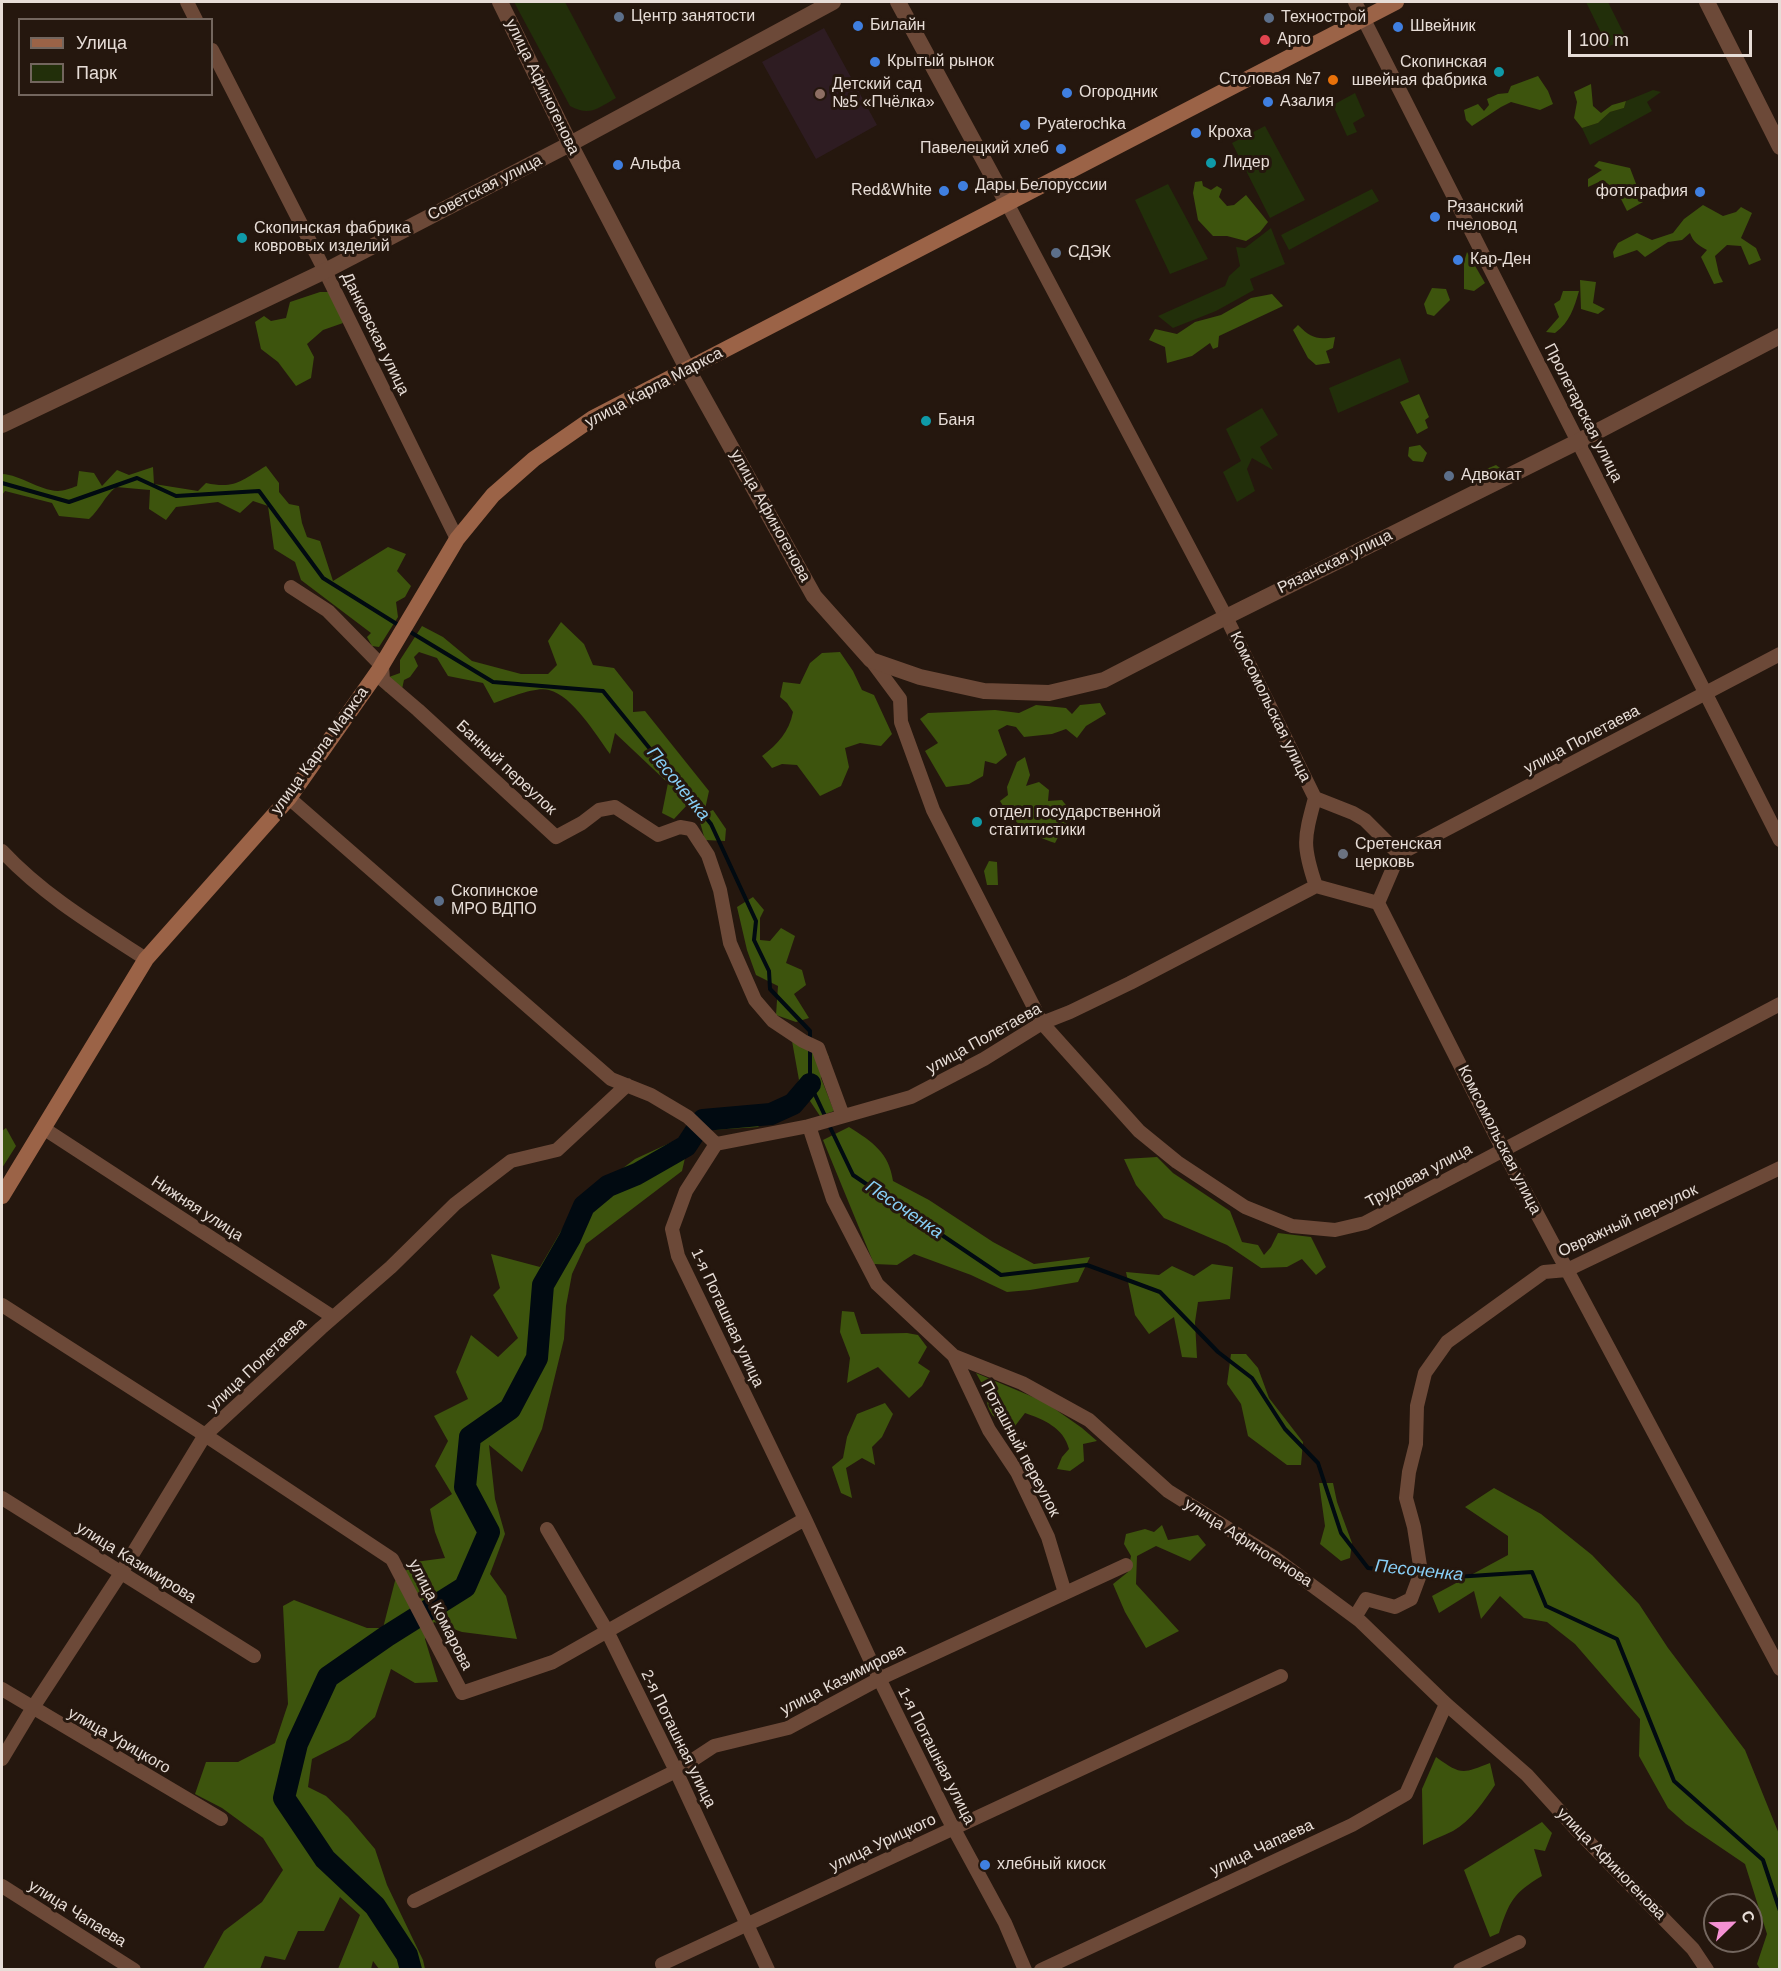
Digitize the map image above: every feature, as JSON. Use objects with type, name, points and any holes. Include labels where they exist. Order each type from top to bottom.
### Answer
[{"type":"main road","name":"улица Карла Маркса","points":[[2,1196],[146,959],[289,798],[382,666],[457,539],[493,495],[534,459],[593,418],[1396,2]]},
{"type":"street","points":[[187,2],[195,18]]},
{"type":"street","name":"улица Афиногенова","points":[[500,2],[570,144],[688,370],[814,596],[871,660],[900,699],[902,722],[933,810],[1042,1023]]},
{"type":"street","name":"Советская улица","points":[[2,425],[325,271],[570,144],[833,2]]},
{"type":"street","name":"Комсомольская улица","points":[[898,2],[1226,617],[1315,798],[1305,834],[1305,847],[1316,886]]},
{"type":"street","name":"Пролетарская улица","points":[[1355,2],[1779,840]]},
{"type":"street","points":[[1707,2],[1779,147]]},
{"type":"street","name":"Данковская улица","points":[[213,52],[325,271],[457,539]]},
{"type":"street","name":"Рязанская улица","points":[[871,660],[920,677],[984,691],[1049,693],[1104,680],[1579,441],[1779,336]]},
{"type":"street","name":"Банный переулок","points":[[291,587],[328,611],[382,666],[383,680],[556,837],[582,823],[599,810],[615,807],[658,835],[680,827],[691,829],[708,855],[720,890],[730,942],[755,1000],[773,1021],[818,1048],[843,1116]]},
{"type":"street","name":"улица Полетаева","points":[[1399,854],[1779,654]]},
{"type":"street","points":[[289,798],[611,1079],[651,1095],[688,1118],[716,1144]]},
{"type":"street","points":[[1315,798],[1365,820],[1399,854],[1378,903],[1316,886]]},
{"type":"street","points":[[2,851],[22,873],[71,911],[146,959]]},
{"type":"street","name":"улица Полетаева","points":[[716,1144],[809,1126],[911,1097],[984,1059],[1042,1023],[1130,983],[1316,886]]},
{"type":"street","name":"Комсомольская улица","points":[[1378,903],[1503,1150],[1779,1669]]},
{"type":"street","name":"Трудовая улица","points":[[1042,1023],[1139,1131],[1177,1162],[1245,1207],[1292,1226],[1335,1230],[1365,1223],[1779,1004]]},
{"type":"street","name":"улица Полетаева","points":[[2,1759],[206,1435],[333,1317],[391,1267],[455,1204],[511,1161],[557,1150],[627,1085]]},
{"type":"street","name":"улица Афиногенова","points":[[809,1126],[833,1199],[877,1284],[954,1356],[1022,1383],[1089,1420],[1168,1491],[1275,1558],[1355,1617],[1446,1704],[1527,1775],[1575,1828],[1693,1949],[1707,1970]]},
{"type":"street","name":"Нижняя улица","points":[[43,1128],[333,1317]]},
{"type":"street","name":"1-я Поташная улица","points":[[716,1144],[686,1191],[672,1229],[678,1256],[805,1519],[879,1679],[953,1828],[1005,1923],[1025,1970]]},
{"type":"street","name":"Овражный переулок","points":[[1355,1617],[1366,1599],[1395,1607],[1411,1599],[1421,1572],[1414,1527],[1406,1498],[1416,1444],[1417,1406],[1425,1373],[1447,1342],[1544,1272],[1567,1270],[1779,1168]]},
{"type":"street","name":"улица Комарова","points":[[2,1305],[206,1435],[392,1559],[462,1694],[553,1662],[805,1519]]},
{"type":"street","name":"Поташный переулок","points":[[954,1356],[989,1430],[1017,1472],[1048,1537],[1065,1593]]},
{"type":"street","name":"улица Казимирова","points":[[2,1498],[254,1656]]},
{"type":"street","name":"2-я Поташная улица","points":[[547,1529],[607,1631],[676,1771],[768,1970]]},
{"type":"street","name":"улица Казимирова","points":[[414,1901],[676,1771],[714,1746],[788,1728],[879,1679],[1126,1565]]},
{"type":"street","name":"улица Урицкого","points":[[662,1964],[1281,1676]]},
{"type":"street","name":"улица Урицкого","points":[[2,1689],[32,1709],[221,1819]]},
{"type":"street","name":"улица Чапаева","points":[[1041,1970],[1352,1825],[1406,1794],[1446,1704]]},
{"type":"street","name":"улица Чапаева","points":[[2,1886],[134,1970]]},
{"type":"street","points":[[1460,1970],[1519,1942]]},
{"type":"shaded area","name":"Детский сад №5 «Пчёлка»","points":[[824,28],[877,125],[816,159],[762,62]]},
{"type":"green space","points":[[514,2],[565,2],[616,98],[589,111],[570,106]]},
{"type":"green space","points":[[1586,2],[1608,2],[1626,38],[1608,47]]},
{"type":"green space","points":[[1538,76],[1553,104],[1540,110],[1511,102],[1472,126],[1466,120],[1464,110],[1478,104],[1484,111],[1489,105],[1487,99],[1508,93],[1511,86]]},
{"type":"green space","points":[[1591,84],[1593,106],[1601,113],[1612,105],[1626,101],[1624,108],[1610,112],[1598,123],[1582,128],[1574,118],[1577,102],[1574,92]]},
{"type":"green space","points":[[1653,90],[1661,92],[1647,102],[1652,111],[1590,145],[1582,128],[1598,123],[1610,112],[1624,108],[1626,101]]},
{"type":"green space","points":[[1355,93],[1365,116],[1353,123],[1357,132],[1347,136],[1333,105]]},
{"type":"green space","points":[[1265,126],[1305,200],[1270,218],[1232,143]]},
{"type":"green space","points":[[1599,161],[1630,168],[1643,202],[1627,211],[1617,191],[1603,180],[1588,187],[1588,179],[1602,170],[1594,166]]},
{"type":"green space","points":[[1202,181],[1203,186],[1211,190],[1217,186],[1222,189],[1219,197],[1227,206],[1234,205],[1246,195],[1268,222],[1260,232],[1246,241],[1227,236],[1213,236],[1198,220],[1193,193],[1195,182]]},
{"type":"green space","points":[[1168,184],[1208,259],[1170,274],[1135,200]]},
{"type":"green space","points":[[1372,189],[1379,201],[1289,250],[1281,235]]},
{"type":"green space","points":[[1703,205],[1723,216],[1736,212],[1741,207],[1752,213],[1741,238],[1756,248],[1761,260],[1749,265],[1741,246],[1727,245],[1715,256],[1723,282],[1714,284],[1701,257],[1707,250],[1696,243],[1690,233],[1682,240],[1668,242],[1645,257],[1637,250],[1614,258],[1613,252],[1618,243],[1637,233],[1652,240],[1673,233],[1684,219]]},
{"type":"green space","points":[[1271,228],[1285,264],[1250,279],[1254,290],[1216,311],[1173,328],[1158,316],[1225,286],[1229,276],[1240,266],[1236,247],[1245,248]]},
{"type":"green space","points":[[1467,252],[1485,283],[1474,291],[1464,289],[1464,262]]},
{"type":"green space","points":[[1580,280],[1596,282],[1593,303],[1605,309],[1598,314],[1581,309]]},
{"type":"green space","points":[[1432,288],[1446,289],[1450,300],[1434,316],[1427,314],[1424,304]]},
{"type":"green space","points":[[1563,291],[1579,291],[1573,309],[1560,329],[1555,333],[1546,332],[1559,317],[1554,304],[1560,300]]},
{"type":"green space","points":[[320,292],[328,292],[336,303],[343,323],[323,330],[307,344],[314,357],[311,378],[296,386],[278,362],[261,349],[255,322],[264,316],[271,321],[286,318],[290,302]]},
{"type":"green space","points":[[1272,294],[1283,306],[1219,336],[1218,347],[1213,349],[1210,343],[1192,356],[1167,363],[1165,347],[1149,340],[1155,329],[1177,334],[1195,322],[1221,315],[1251,298]]},
{"type":"green space","points":[[1298,325],[1315,337],[1335,337],[1333,348],[1326,351],[1330,363],[1316,365],[1308,358],[1293,330]]},
{"type":"green space","points":[[1400,358],[1409,382],[1338,413],[1329,388]]},
{"type":"green space","points":[[1419,394],[1429,417],[1425,420],[1428,428],[1417,434],[1400,402]]},
{"type":"green space","points":[[1262,408],[1278,435],[1260,447],[1273,470],[1252,458],[1247,469],[1255,491],[1237,502],[1223,472],[1241,461],[1226,429]]},
{"type":"green space","points":[[1420,445],[1427,453],[1423,462],[1413,461],[1408,456],[1409,447]]},
{"type":"green space","points":[[1496,465],[1500,468],[1483,479],[1477,478],[1479,472]]},
{"type":"green space","points":[[266,466],[279,483],[279,492],[289,504],[299,506],[307,537],[320,541],[333,581],[388,547],[406,554],[397,571],[411,586],[405,597],[396,602],[398,617],[379,647],[372,646],[367,637],[371,633],[301,580],[295,562],[274,549],[268,506],[253,501],[240,513],[218,502],[176,507],[166,520],[149,509],[150,490],[116,487],[89,519],[59,516],[52,503],[5,491],[2,495],[2,474],[58,491],[77,486],[79,471],[94,473],[102,486],[117,470],[129,475],[153,467],[154,484],[198,491],[206,483],[224,485],[244,480]]},
{"type":"green space","points":[[561,622],[584,644],[593,665],[614,668],[633,692],[633,712],[645,711],[709,791],[704,814],[713,810],[726,829],[725,841],[705,840],[698,815],[688,804],[674,819],[662,813],[668,783],[615,733],[610,754],[583,717],[558,694],[543,689],[522,693],[494,703],[483,683],[448,676],[437,658],[419,652],[414,657],[418,666],[410,677],[404,680],[402,689],[386,692],[382,687],[389,677],[400,673],[400,660],[422,626],[443,637],[472,661],[521,674],[548,674],[557,665],[548,641]]},
{"type":"green space","points":[[840,652],[862,690],[874,695],[892,734],[881,746],[860,743],[845,748],[849,767],[841,786],[820,796],[797,765],[782,764],[772,768],[762,756],[782,737],[789,726],[793,712],[780,697],[783,682],[800,684],[810,663],[822,653]]},
{"type":"green space","points":[[1100,703],[1106,714],[1086,726],[1077,738],[1066,729],[1052,734],[1024,737],[1016,727],[1007,725],[998,730],[1007,755],[996,764],[985,761],[983,776],[969,784],[946,787],[925,751],[938,743],[920,719],[928,713],[995,710],[1019,713],[1036,705],[1066,708],[1072,714],[1080,705]]},
{"type":"green space","points":[[1025,757],[1030,775],[1026,786],[1039,782],[1049,790],[1048,801],[1062,800],[1075,817],[1064,826],[1055,843],[1023,827],[1000,801],[1008,795],[1007,787],[1017,762]]},
{"type":"green space","points":[[989,861],[997,862],[998,885],[987,885],[984,871]]},
{"type":"green space","points":[[753,897],[764,910],[760,918],[760,940],[770,941],[781,928],[795,936],[786,963],[802,970],[806,985],[794,994],[809,1018],[796,1022],[776,1015],[778,986],[756,975],[747,950],[737,907]]},
{"type":"green space","points":[[792,1041],[822,1044],[829,1057],[821,1078],[834,1111],[820,1116],[808,1098],[800,1108],[765,1120],[761,1109],[787,1100],[799,1080]]},
{"type":"green space","points":[[744,1111],[759,1127],[712,1130],[698,1119],[698,1112]]},
{"type":"green space","points":[[849,1127],[884,1156],[893,1181],[929,1200],[993,1242],[1034,1264],[1090,1257],[1078,1282],[1007,1292],[971,1275],[914,1254],[897,1265],[874,1264],[823,1140]]},
{"type":"green space","points":[[6,1128],[16,1146],[2,1168],[2,1131]]},
{"type":"green space","points":[[672,1142],[685,1158],[682,1171],[586,1244],[572,1274],[566,1306],[564,1339],[542,1429],[522,1472],[489,1445],[495,1499],[505,1534],[490,1574],[506,1596],[517,1639],[462,1632],[434,1622],[425,1639],[438,1682],[415,1683],[391,1669],[375,1717],[349,1740],[312,1759],[308,1787],[326,1796],[348,1817],[375,1849],[387,1885],[423,1960],[425,1969],[379,1969],[373,1961],[371,1969],[338,1969],[360,1915],[340,1897],[324,1931],[298,1931],[285,1960],[265,1956],[260,1969],[203,1969],[224,1931],[262,1902],[283,1870],[263,1838],[222,1808],[195,1794],[206,1762],[238,1762],[275,1743],[288,1704],[283,1606],[294,1600],[367,1628],[383,1628],[395,1581],[415,1562],[445,1558],[435,1532],[430,1509],[452,1494],[435,1466],[448,1441],[434,1416],[468,1399],[456,1372],[471,1335],[498,1357],[518,1338],[493,1295],[500,1288],[491,1254],[540,1267],[578,1202],[635,1159]]},
{"type":"green space","points":[[1157,1157],[1173,1173],[1230,1211],[1242,1242],[1258,1245],[1264,1255],[1278,1233],[1311,1237],[1326,1267],[1316,1275],[1302,1259],[1287,1267],[1261,1268],[1227,1245],[1164,1218],[1136,1185],[1124,1159]]},
{"type":"green space","points":[[1212,1264],[1233,1267],[1230,1299],[1198,1302],[1195,1322],[1197,1358],[1182,1357],[1174,1317],[1149,1334],[1135,1315],[1126,1272],[1159,1275],[1172,1266],[1194,1276]]},
{"type":"green space","points":[[842,1311],[854,1312],[861,1334],[907,1333],[918,1335],[927,1347],[918,1363],[930,1371],[922,1386],[909,1398],[878,1367],[847,1383],[850,1358],[840,1332]]},
{"type":"green space","points":[[1231,1354],[1246,1354],[1258,1368],[1269,1398],[1303,1442],[1301,1465],[1287,1465],[1248,1436],[1241,1404],[1227,1384]]},
{"type":"green space","points":[[976,1373],[1045,1402],[1082,1428],[1097,1441],[1083,1444],[1084,1461],[1070,1471],[1057,1469],[1062,1457],[1069,1449],[1063,1435],[1046,1421],[1025,1413],[1015,1426],[996,1418],[992,1415],[986,1399],[985,1391],[990,1387],[981,1382]]},
{"type":"green space","points":[[885,1403],[893,1414],[882,1437],[872,1447],[875,1465],[862,1458],[846,1468],[852,1498],[841,1493],[832,1467],[843,1458],[847,1437],[857,1414]]},
{"type":"green space","points":[[1319,1483],[1333,1483],[1337,1502],[1352,1543],[1350,1558],[1341,1561],[1320,1544],[1325,1526]]},
{"type":"green space","points":[[1494,1488],[1541,1514],[1592,1555],[1639,1604],[1668,1648],[1745,1750],[1779,1834],[1779,1969],[1760,1969],[1757,1964],[1761,1953],[1763,1953],[1767,1934],[1763,1921],[1763,1893],[1754,1893],[1745,1864],[1686,1824],[1668,1808],[1639,1756],[1640,1719],[1575,1644],[1547,1622],[1524,1618],[1500,1596],[1481,1619],[1474,1591],[1439,1613],[1432,1596],[1508,1555],[1508,1536],[1465,1507]]},
{"type":"green space","points":[[1162,1525],[1168,1540],[1198,1535],[1206,1545],[1190,1561],[1156,1546],[1137,1556],[1136,1584],[1179,1631],[1146,1648],[1125,1612],[1113,1584],[1128,1572],[1131,1556],[1124,1544],[1126,1534],[1145,1529],[1154,1532]]},
{"type":"green space","points":[[1436,1757],[1462,1771],[1490,1763],[1495,1785],[1466,1822],[1453,1831],[1423,1845],[1422,1789]]},
{"type":"green space","points":[[1542,1822],[1552,1833],[1545,1851],[1534,1849],[1542,1876],[1518,1893],[1509,1906],[1499,1933],[1490,1937],[1464,1870]]},
{"type":"waterway","name":"Песоченка","points":[[2,483],[69,502],[137,478],[176,496],[259,491],[323,578],[400,626]]},
{"type":"waterway","name":"Песоченка","points":[[407,630],[493,682],[603,691],[711,824],[756,921],[754,940],[769,971],[770,989],[810,1031],[810,1041]]},
{"type":"waterway","name":"Песоченка","points":[[810,1048],[810,1084],[826,1118]]},
{"type":"waterway","points":[[411,1970],[407,1955],[375,1906],[325,1859],[284,1798],[297,1744],[328,1677],[387,1636],[465,1587],[489,1532],[465,1487],[470,1437],[510,1409],[537,1358],[543,1285],[570,1238],[584,1206],[608,1186],[637,1174],[686,1146],[703,1120],[771,1114],[793,1104],[810,1084]]},
{"type":"waterway","name":"Песоченка","points":[[829,1125],[853,1175],[1001,1275],[1087,1265],[1160,1292],[1218,1352],[1252,1378],[1285,1429],[1318,1463],[1341,1533],[1368,1568],[1417,1573]]},
{"type":"waterway","name":"Песоченка","points":[[1424,1574],[1455,1577],[1532,1572],[1546,1606],[1617,1639],[1674,1781],[1763,1860],[1780,1911]]},
{"type":"place","name":"Центр занятости","points":[[619,17]]},
{"type":"place","name":"Технострой","points":[[1269,18]]},
{"type":"place","name":"Билайн","points":[[858,26]]},
{"type":"place","name":"Швейник","points":[[1398,27]]},
{"type":"place","name":"Арго","points":[[1265,40]]},
{"type":"place","name":"Крытый рынок","points":[[875,62]]},
{"type":"place","name":"Скопинская швейная фабрика","points":[[1499,72]]},
{"type":"place","name":"Столовая №7","points":[[1333,80]]},
{"type":"place","name":"Огородник","points":[[1067,93]]},
{"type":"place","name":"Детский сад №5 «Пчёлка»","points":[[820,94]]},
{"type":"place","name":"Азалия","points":[[1268,102]]},
{"type":"place","name":"Pyaterochka","points":[[1025,125]]},
{"type":"place","name":"Кроха","points":[[1196,133]]},
{"type":"place","name":"Павелецкий хлеб","points":[[1061,149]]},
{"type":"place","name":"Лидер","points":[[1211,163]]},
{"type":"place","name":"Альфа","points":[[618,165]]},
{"type":"place","name":"Дары Белоруссии","points":[[963,186]]},
{"type":"place","name":"Red&White","points":[[944,191]]},
{"type":"place","name":"фотография","points":[[1700,192]]},
{"type":"place","name":"Рязанский пчеловод","points":[[1435,217]]},
{"type":"place","name":"Скопинская фабрика ковровых изделий","points":[[242,238]]},
{"type":"place","name":"СДЭК","points":[[1056,253]]},
{"type":"place","name":"Кар-Ден","points":[[1458,260]]},
{"type":"place","name":"Баня","points":[[926,421]]},
{"type":"place","name":"Адвокат","points":[[1449,476]]},
{"type":"place","name":"отдел государственной статитистики","points":[[977,822]]},
{"type":"place","name":"Сретенская церковь","points":[[1343,854]]},
{"type":"place","name":"Скопинское МРО ВДПО","points":[[439,901]]},
{"type":"place","name":"хлебный киоск","points":[[985,1865]]}]
